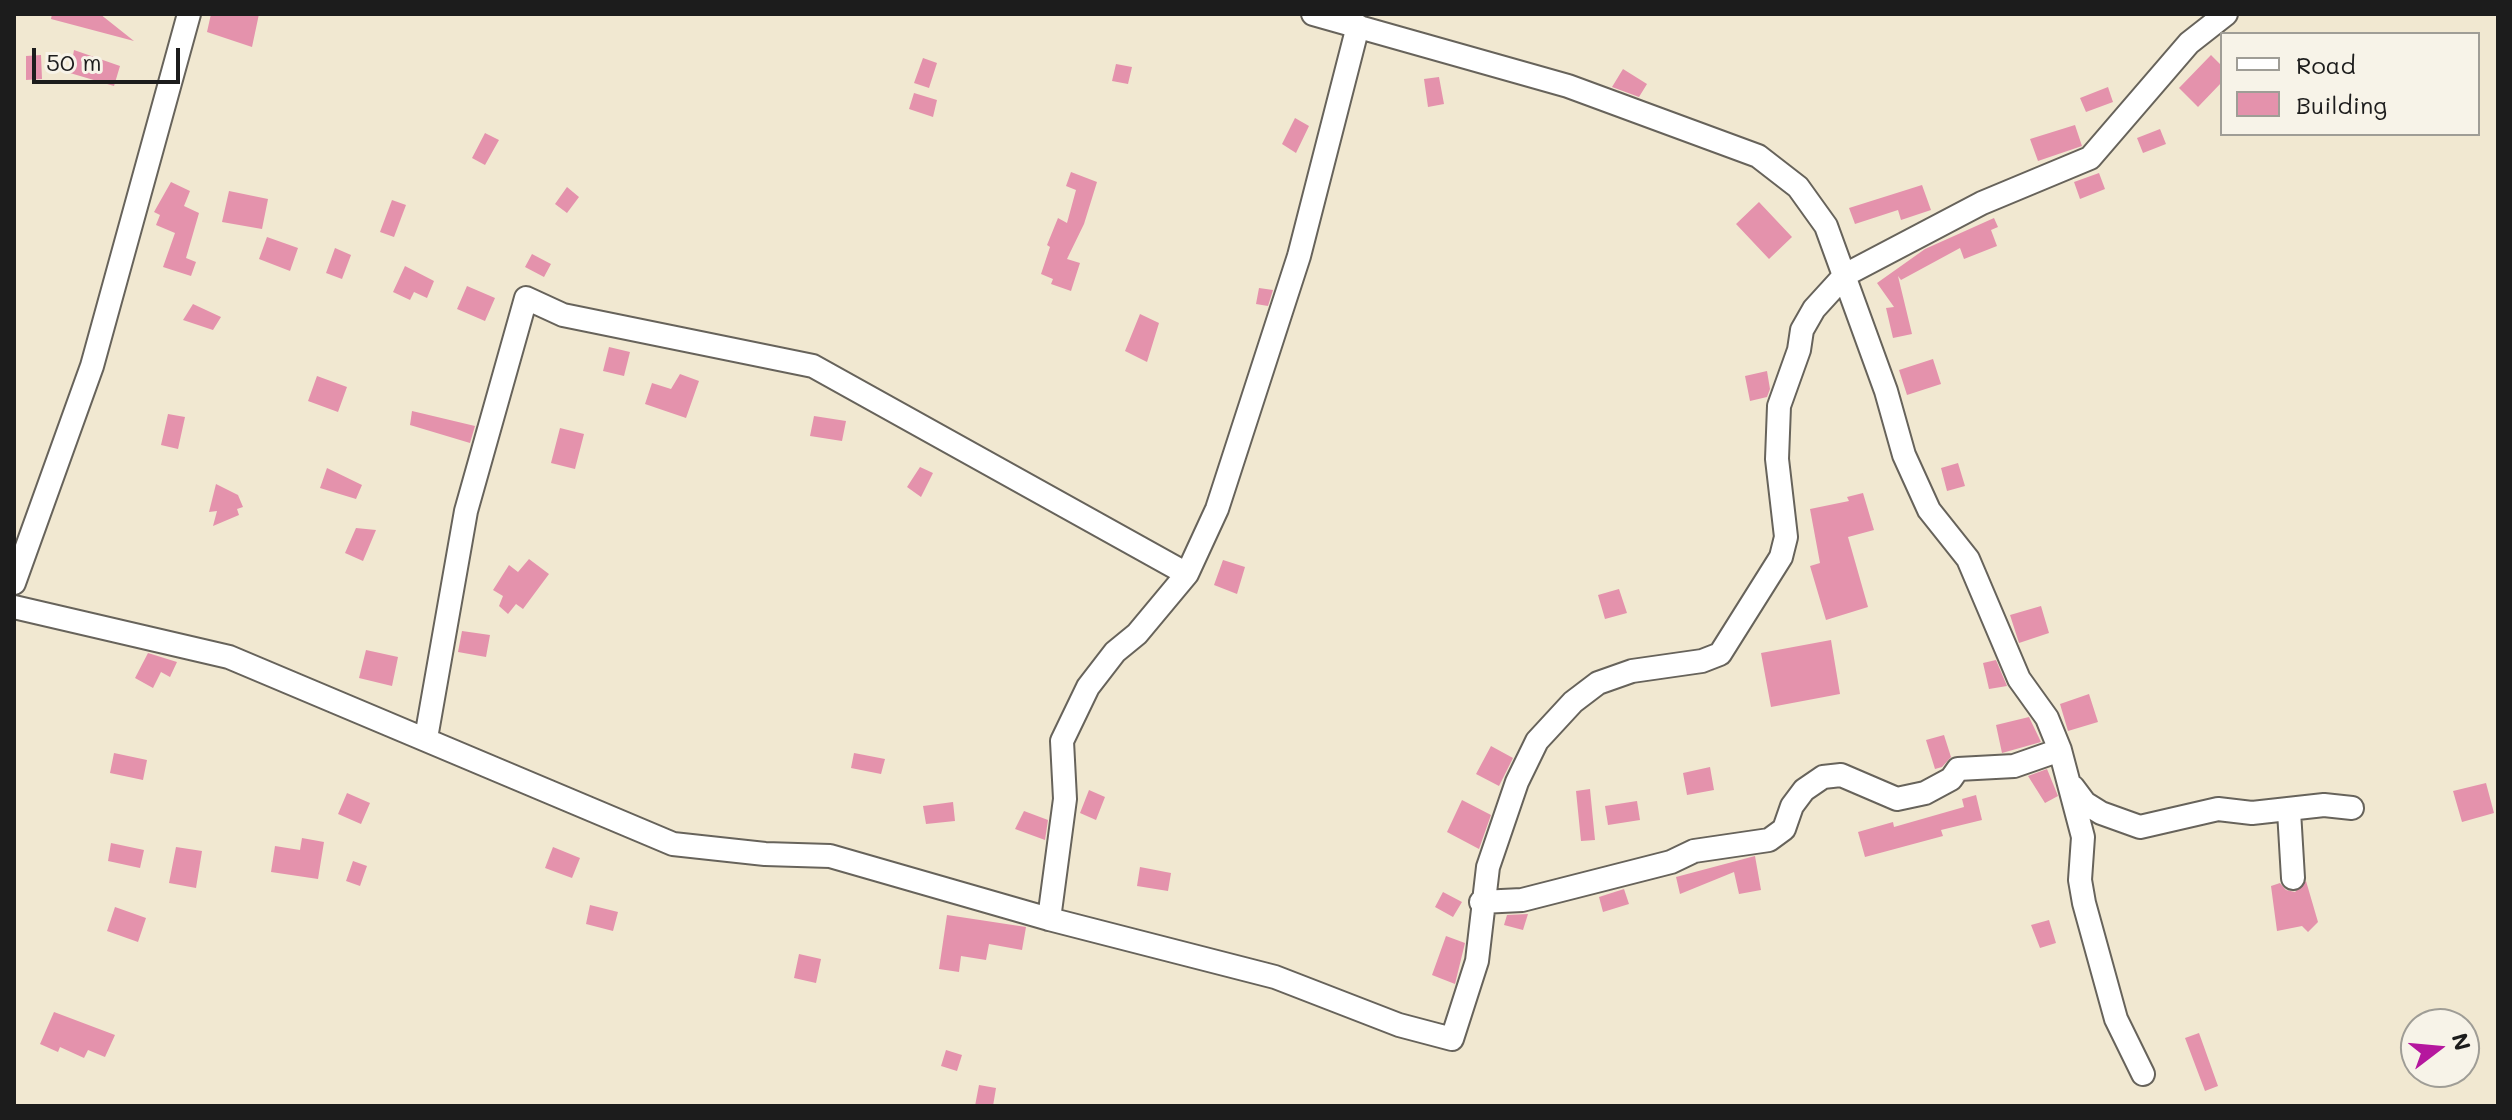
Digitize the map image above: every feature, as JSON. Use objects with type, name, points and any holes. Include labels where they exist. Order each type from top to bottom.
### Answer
[{"type":"street","points":[[14,583],[92,366],[189,14]]},
{"type":"street","points":[[1313,14],[1568,86],[1758,156],[1798,187],[1826,226],[1904,455],[1929,510],[1968,559],[2019,679],[2047,718],[2060,750],[2072,786],[2083,837],[2080,880],[2084,903],[2116,1019],[2143,1074]]},
{"type":"street","points":[[14,607],[229,657],[673,844],[765,854],[830,856],[1049,919],[1275,977],[1399,1025],[1452,1039],[1477,961],[1481,902],[1488,867],[1526,761],[1537,741],[1573,702],[1598,683],[1647,668],[1702,661],[1720,654],[1759,597],[1781,557],[1786,537],[1777,459],[1779,406],[1808,319],[1845,275],[1982,203],[2090,158],[2189,43],[2226,14]]},
{"type":"street","points":[[1049,919],[1065,799],[1062,741],[1088,687],[1115,652],[1137,634],[1187,574],[1217,509],[1299,256],[1358,26]]},
{"type":"street","points":[[426,738],[466,511],[526,298],[563,315],[813,366],[1187,574]]},
{"type":"street","points":[[1481,902],[1522,900],[1671,862],[1694,851],[1769,840],[1784,829],[1792,806],[1804,790],[1823,777],[1841,775],[1897,799],[1925,793],[1951,779],[1958,769],[2014,766],[2060,750]]},
{"type":"street","points":[[2072,786],[2093,808],[2140,827],[2218,809],[2252,813],[2324,805],[2352,808]]},
{"type":"street","points":[[2289,811],[2293,878]]},
{"type":"building","points":[[52,14],[100,14],[134,41],[51,19]]},
{"type":"building","points":[[211,14],[259,14],[252,47],[207,32]]},
{"type":"building","points":[[74,50],[120,66],[114,86],[70,73]]},
{"type":"building","points":[[41,55],[42,79],[26,80],[26,56]]},
{"type":"building","points":[[2211,55],[2220,64],[2220,84],[2198,107],[2179,88]]},
{"type":"building","points":[[923,58],[937,63],[929,88],[914,83]]},
{"type":"building","points":[[1116,64],[1132,67],[1128,84],[1112,81]]},
{"type":"building","points":[[1623,69],[1647,84],[1639,97],[1612,87]]},
{"type":"building","points":[[1439,77],[1444,104],[1428,107],[1424,79]]},
{"type":"building","points":[[2108,87],[2113,102],[2086,112],[2080,98]]},
{"type":"building","points":[[914,93],[937,100],[933,117],[909,109]]},
{"type":"building","points":[[1295,118],[1309,126],[1296,153],[1282,144]]},
{"type":"building","points":[[2075,125],[2082,146],[2038,161],[2030,139]]},
{"type":"building","points":[[2160,129],[2166,144],[2143,153],[2137,138]]},
{"type":"building","points":[[485,133],[499,140],[485,165],[472,158]]},
{"type":"building","points":[[1071,172],[1097,182],[1084,224],[1067,259],[1080,263],[1071,291],[1051,284],[1053,279],[1041,274],[1050,247],[1047,245],[1058,218],[1067,223],[1076,190],[1066,186]]},
{"type":"building","points":[[2099,173],[2105,189],[2080,199],[2074,182]]},
{"type":"building","points":[[171,182],[190,191],[184,206],[199,213],[186,258],[196,262],[191,276],[163,267],[175,233],[156,225],[160,215],[154,212]]},
{"type":"building","points":[[1922,185],[1931,210],[1901,220],[1898,210],[1855,224],[1849,208]]},
{"type":"building","points":[[567,187],[579,197],[567,213],[555,204]]},
{"type":"building","points":[[229,191],[268,199],[262,229],[222,222]]},
{"type":"building","points":[[392,200],[406,205],[394,237],[380,232]]},
{"type":"building","points":[[1759,202],[1792,237],[1769,259],[1736,224]]},
{"type":"building","points":[[1994,218],[1998,227],[1991,230],[1997,246],[1964,259],[1960,248],[1901,280],[1898,276],[1912,334],[1893,338],[1886,308],[1894,307],[1877,283],[1925,249]]},
{"type":"building","points":[[267,237],[298,248],[290,271],[259,259]]},
{"type":"building","points":[[335,248],[351,255],[342,279],[326,273]]},
{"type":"building","points":[[532,254],[551,264],[544,277],[525,267]]},
{"type":"building","points":[[405,266],[434,281],[427,298],[414,292],[410,300],[393,292]]},
{"type":"building","points":[[467,286],[495,298],[485,321],[457,309]]},
{"type":"building","points":[[1259,288],[1273,290],[1268,306],[1256,304]]},
{"type":"building","points":[[193,304],[221,317],[213,330],[183,320]]},
{"type":"building","points":[[1140,314],[1159,323],[1147,362],[1125,351]]},
{"type":"building","points":[[609,347],[630,352],[624,376],[603,371]]},
{"type":"building","points":[[1933,359],[1941,384],[1907,395],[1899,370]]},
{"type":"building","points":[[1767,371],[1770,389],[1767,397],[1750,401],[1745,376]]},
{"type":"building","points":[[680,374],[699,381],[686,418],[645,404],[652,383],[671,389]]},
{"type":"building","points":[[317,376],[347,387],[338,412],[308,401]]},
{"type":"building","points":[[412,411],[475,426],[470,443],[410,425]]},
{"type":"building","points":[[168,414],[185,417],[178,449],[161,445]]},
{"type":"building","points":[[814,416],[846,421],[842,441],[810,436]]},
{"type":"building","points":[[560,428],[584,434],[575,469],[551,463]]},
{"type":"building","points":[[1958,463],[1965,486],[1947,491],[1941,468]]},
{"type":"building","points":[[920,467],[933,473],[921,497],[907,487]]},
{"type":"building","points":[[327,468],[362,485],[356,499],[320,488]]},
{"type":"building","points":[[216,484],[238,495],[243,507],[237,509],[239,515],[213,526],[217,511],[209,512]]},
{"type":"building","points":[[1863,493],[1874,530],[1848,537],[1868,607],[1826,620],[1810,566],[1820,563],[1810,509],[1849,501],[1847,497]]},
{"type":"building","points":[[356,528],[376,530],[363,561],[345,553]]},
{"type":"building","points":[[529,559],[549,574],[523,609],[516,604],[508,614],[499,606],[503,596],[493,590],[509,565],[518,572]]},
{"type":"building","points":[[1223,560],[1245,567],[1237,594],[1214,585]]},
{"type":"building","points":[[1619,589],[1627,613],[1605,619],[1598,595]]},
{"type":"building","points":[[2041,606],[2049,633],[2019,643],[2010,615]]},
{"type":"building","points":[[462,631],[490,635],[486,657],[458,652]]},
{"type":"building","points":[[1831,640],[1840,694],[1771,707],[1761,653]]},
{"type":"building","points":[[366,650],[398,657],[392,686],[359,678]]},
{"type":"building","points":[[148,653],[177,662],[170,677],[161,672],[153,688],[135,678]]},
{"type":"building","points":[[1996,660],[2007,686],[1989,689],[1983,663]]},
{"type":"building","points":[[2089,694],[2098,722],[2068,731],[2060,704]]},
{"type":"building","points":[[2029,717],[2041,742],[2002,753],[1996,725]]},
{"type":"building","points":[[1944,735],[1951,757],[1942,767],[1935,769],[1926,740]]},
{"type":"building","points":[[1491,746],[1513,758],[1499,786],[1476,774]]},
{"type":"building","points":[[114,753],[147,760],[143,780],[110,773]]},
{"type":"building","points":[[854,753],[885,759],[881,774],[851,768]]},
{"type":"building","points":[[1710,767],[1714,790],[1687,795],[1683,773]]},
{"type":"building","points":[[2047,769],[2058,796],[2045,803],[2028,776]]},
{"type":"building","points":[[2486,783],[2494,813],[2462,822],[2453,791]]},
{"type":"building","points":[[1590,789],[1595,840],[1581,841],[1576,791]]},
{"type":"building","points":[[1089,790],[1105,797],[1096,820],[1080,813]]},
{"type":"building","points":[[347,793],[370,803],[361,824],[338,814]]},
{"type":"building","points":[[1976,795],[1982,820],[1941,830],[1943,836],[1865,857],[1858,832],[1893,822],[1894,827],[1964,807],[1962,799]]},
{"type":"building","points":[[1462,800],[1491,815],[1479,849],[1447,832]]},
{"type":"building","points":[[1637,801],[1640,820],[1608,825],[1605,806]]},
{"type":"building","points":[[953,802],[955,821],[926,824],[923,806]]},
{"type":"building","points":[[1024,811],[1048,820],[1045,840],[1015,829]]},
{"type":"building","points":[[302,838],[324,842],[318,879],[271,872],[275,846],[300,850]]},
{"type":"building","points":[[111,843],[144,850],[140,868],[108,861]]},
{"type":"building","points":[[176,847],[202,851],[196,888],[169,883]]},
{"type":"building","points":[[553,847],[580,858],[572,878],[545,868]]},
{"type":"building","points":[[1755,856],[1761,890],[1739,894],[1734,872],[1680,894],[1676,877]]},
{"type":"building","points":[[353,861],[367,866],[360,886],[346,881]]},
{"type":"building","points":[[1140,867],[1171,873],[1168,891],[1137,886]]},
{"type":"building","points":[[2306,881],[2318,922],[2308,932],[2302,926],[2277,931],[2271,886],[2280,883],[2286,890],[2295,892]]},
{"type":"building","points":[[1624,889],[1629,904],[1603,912],[1599,897]]},
{"type":"building","points":[[1443,892],[1462,902],[1453,917],[1435,907]]},
{"type":"building","points":[[590,905],[618,912],[613,931],[586,924]]},
{"type":"building","points":[[115,907],[146,918],[138,942],[107,931]]},
{"type":"building","points":[[1528,914],[1523,930],[1504,925],[1507,915]]},
{"type":"building","points":[[947,915],[1026,927],[1022,950],[989,944],[986,960],[961,956],[959,972],[939,969]]},
{"type":"building","points":[[2049,920],[2056,943],[2040,948],[2031,925]]},
{"type":"building","points":[[1446,936],[1465,943],[1455,984],[1432,975]]},
{"type":"building","points":[[799,954],[821,959],[816,983],[794,978]]},
{"type":"building","points":[[54,1012],[115,1035],[105,1057],[88,1050],[84,1058],[60,1047],[58,1052],[40,1044]]},
{"type":"building","points":[[2199,1033],[2218,1086],[2205,1091],[2185,1038]]},
{"type":"building","points":[[946,1050],[962,1055],[957,1071],[941,1066]]},
{"type":"building","points":[[979,1085],[996,1088],[993,1106],[975,1106]]}]
